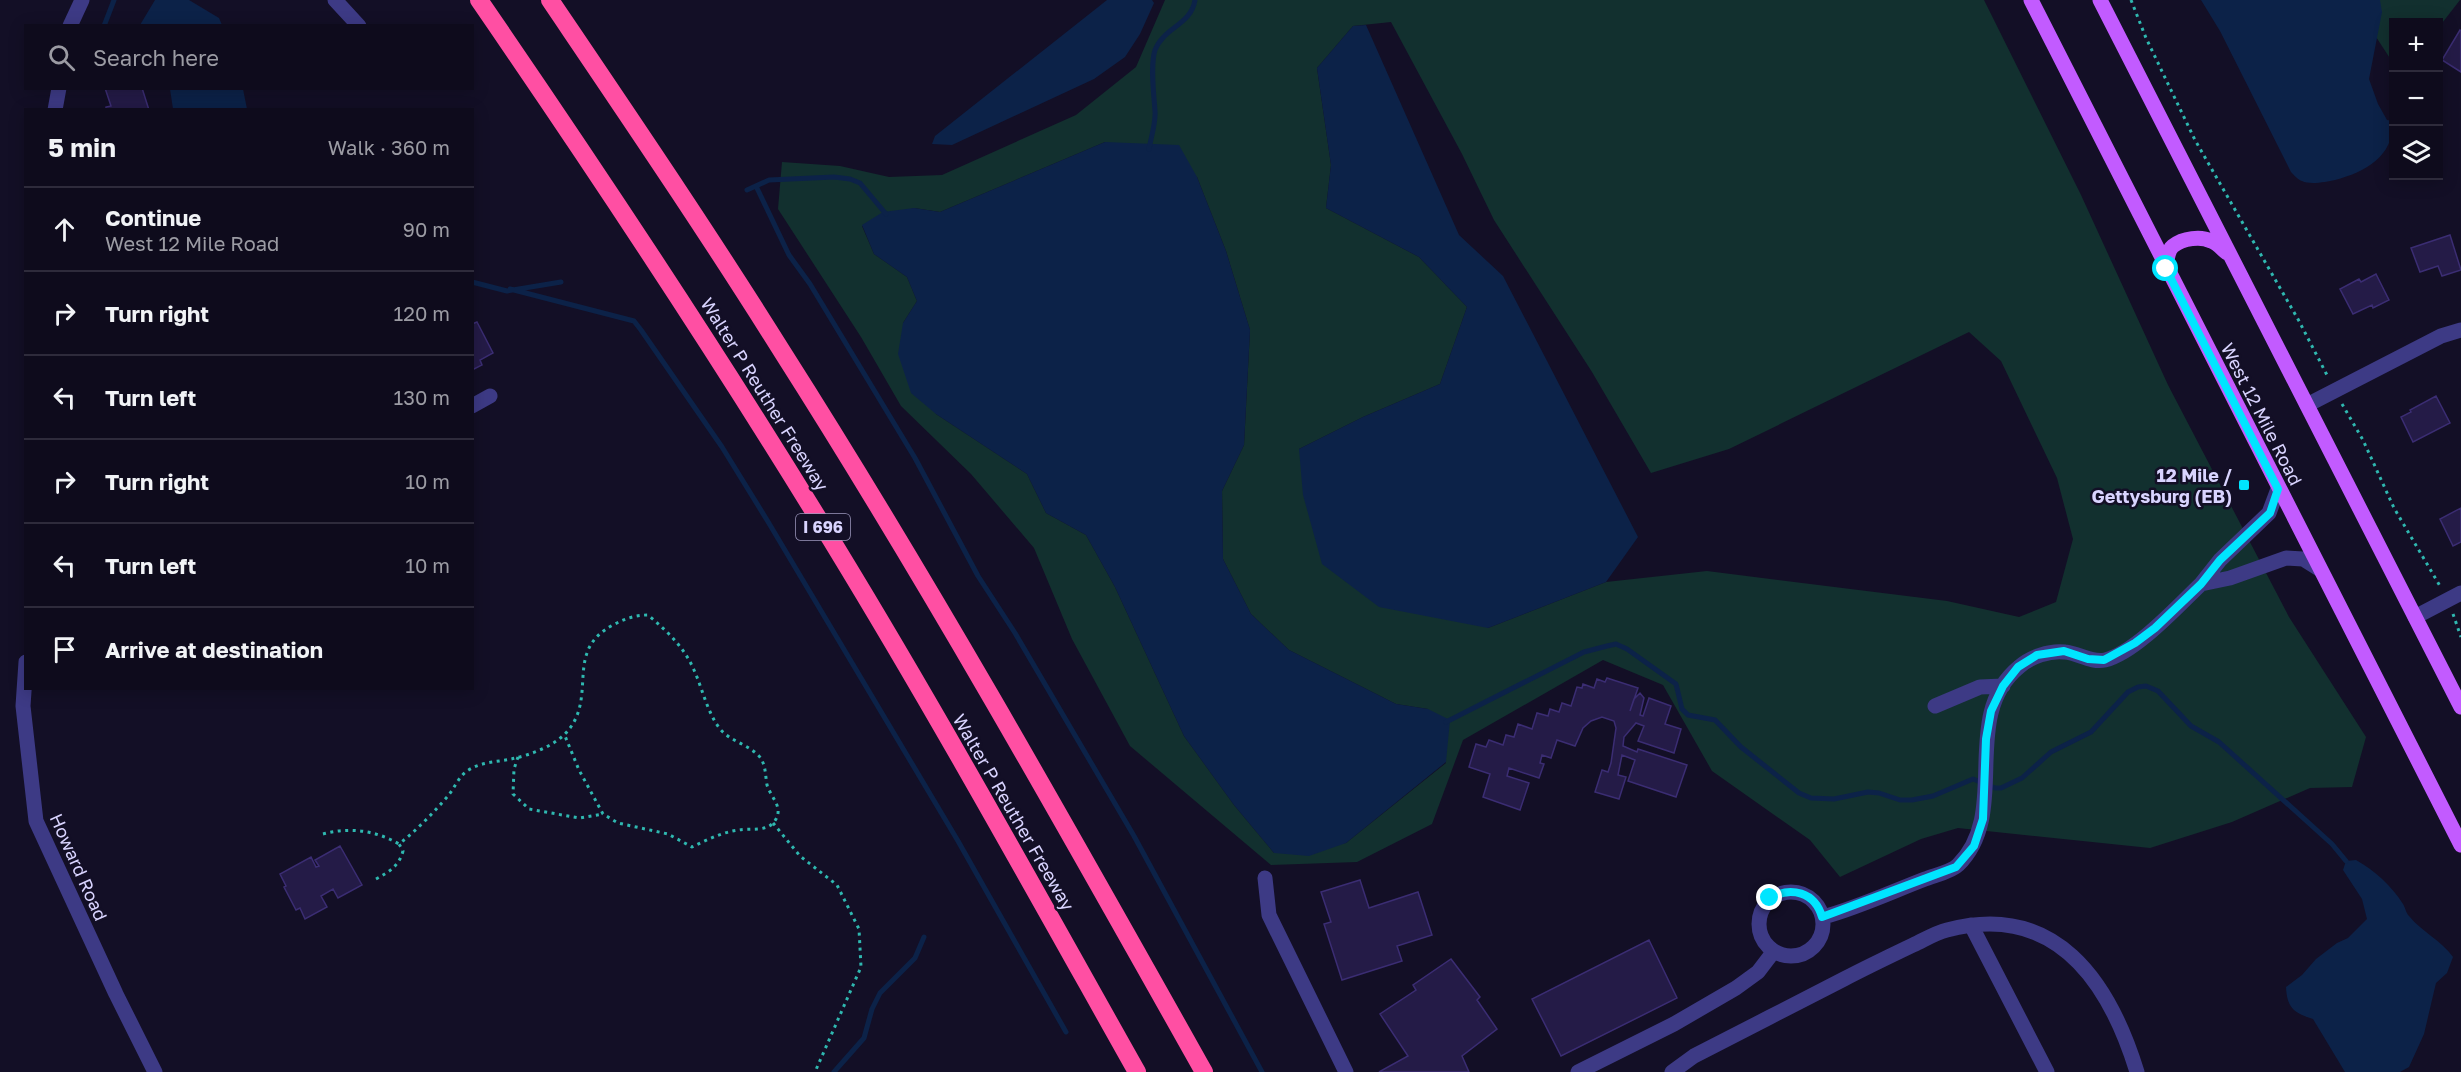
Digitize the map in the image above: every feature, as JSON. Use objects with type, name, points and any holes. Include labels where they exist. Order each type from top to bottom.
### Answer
[{"type":"highway","name":"Walter P Reuther Freeway","points":[[479,0],[685,306],[830,537],[940,722],[1137,1072]]},
{"type":"highway","name":"Walter P Reuther Freeway","points":[[549,0],[684,199],[785,354],[921,578],[1047,793],[1204,1072]]},
{"type":"main road","name":"West 12 Mile Road","points":[[2031,0],[2278,489],[2460,841]]},
{"type":"main road","points":[[2100,0],[2461,707]]},
{"type":"main road","points":[[2166,269],[2168,255],[2173,246],[2188,239],[2199,237],[2211,241],[2230,254]]},
{"type":"street","points":[[71,24],[81,0]]},
{"type":"street","points":[[335,0],[357,24]]},
{"type":"street","points":[[55,108],[58,90]]},
{"type":"street","points":[[2307,405],[2441,336],[2461,330]]},
{"type":"street","points":[[474,405],[490,396]]},
{"type":"street","points":[[1822,917],[1956,867],[1974,846],[1983,819],[1986,739],[1991,711],[2003,686],[2018,667],[2037,655],[2064,651],[2088,659],[2104,660],[2118,655],[2155,628],[2201,584],[2220,560],[2270,513],[2278,489]]},
{"type":"street","points":[[2201,584],[2230,578],[2286,558],[2303,559],[2319,569]]},
{"type":"street","points":[[2415,617],[2461,593]]},
{"type":"street","points":[[1935,706],[1980,687],[2003,686]]},
{"type":"street","name":"Howard Road","points":[[24,690],[23,706],[36,821],[112,986],[155,1072]]},
{"type":"street","points":[[1265,878],[1269,915],[1346,1072]]},
{"type":"street","points":[[1789,891],[1808,896],[1817,904],[1822,917],[1821,936],[1815,945],[1796,956],[1774,951],[1766,945],[1759,926],[1759,916],[1770,898],[1789,891]]},
{"type":"street","points":[[1672,1072],[1694,1056],[1945,930],[1971,925],[2008,924],[2035,932],[2061,947],[2082,964],[2115,1017],[2137,1072]]},
{"type":"street","points":[[1971,925],[2046,1072]]},
{"type":"street","points":[[1578,1072],[1674,1024],[1736,988],[1758,972],[1774,951]]},
{"type":"path","points":[[2131,0],[2146,38],[2195,140],[2315,350],[2394,508],[2432,570],[2447,600],[2461,637]]},
{"type":"path","points":[[399,844],[414,832],[448,796],[466,771],[485,763],[537,751],[565,736],[576,720],[581,703],[587,650],[600,632],[636,615],[648,615],[681,648],[694,669],[711,713],[721,730],[735,742],[756,753],[763,762],[768,788],[777,802],[778,813],[773,823],[764,828],[739,830],[716,836],[692,847],[668,834],[618,823],[603,814],[579,770],[565,736]]},
{"type":"path","points":[[518,757],[514,769],[513,794],[530,809],[579,818],[603,814]]},
{"type":"path","points":[[773,823],[800,855],[837,885],[859,928],[861,967],[815,1072]]},
{"type":"path","points":[[322,834],[338,830],[365,830],[388,837],[399,844],[403,851],[401,859],[391,871],[376,879]]},
{"type":"green space","points":[[1165,0],[1984,0],[2081,195],[2168,385],[2289,617],[2366,737],[2352,787],[2310,788],[2232,822],[2150,848],[1958,828],[1921,839],[1840,877],[1810,840],[1712,771],[1663,685],[1603,660],[1463,740],[1432,824],[1357,862],[1271,865],[1130,746],[1072,639],[1034,548],[971,474],[901,406],[861,337],[778,209],[782,162],[840,166],[889,177],[942,175],[1076,115],[1136,67]],"holes":[[[1391,22],[1462,154],[1494,220],[1592,372],[1651,473],[1729,449],[1969,332],[2001,361],[2057,478],[2073,539],[2056,602],[2019,617],[1947,601],[1707,571],[1606,582],[1488,628],[1299,449],[1363,417],[1440,384],[1467,307],[1419,257],[1326,208],[1331,165],[1317,68],[1353,26]],[[1105,142],[1197,177],[1226,251],[1250,330],[1244,445],[1222,491],[1223,559],[1251,614],[1289,650],[1396,704],[1428,709],[1446,763],[1346,843],[1274,853],[1234,805],[1184,736],[1115,587],[1086,535],[1046,513],[1027,474],[936,414],[903,323],[917,301],[907,277],[874,254],[862,226],[914,208],[940,212]]]},
{"type":"green space","points":[[2352,0],[2460,0],[2443,22],[2443,18],[2389,18],[2389,57]]},
{"type":"water","points":[[155,0],[189,0],[219,18],[222,24],[141,24]]},
{"type":"water","points":[[1107,0],[1152,0],[1154,3],[1140,34],[1125,57],[1094,79],[952,145],[932,144],[935,136]]},
{"type":"water","points":[[2201,0],[2380,0],[2382,12],[2369,79],[2378,104],[2389,120],[2389,144],[2383,153],[2367,167],[2346,177],[2314,183],[2298,179],[2291,172],[2220,31]]},
{"type":"water","points":[[1366,25],[1459,235],[1503,276],[1638,537],[1606,582],[1488,628],[1379,607],[1322,564],[1303,495],[1299,449],[1363,417],[1440,384],[1467,307],[1419,257],[1326,208],[1331,165],[1317,68],[1353,26]]},
{"type":"water","points":[[170,90],[243,90],[247,108],[173,108]]},
{"type":"water","points":[[1105,142],[1179,145],[1197,177],[1226,251],[1250,330],[1244,445],[1222,491],[1223,559],[1251,614],[1289,650],[1396,704],[1428,709],[1450,720],[1446,762],[1346,843],[1309,856],[1274,853],[1234,805],[1184,736],[1115,587],[1086,535],[1046,513],[1027,474],[936,414],[911,393],[898,354],[903,323],[917,301],[907,277],[874,254],[862,225],[883,212],[914,208],[940,212]]},
{"type":"water","points":[[2356,860],[2388,885],[2409,916],[2453,957],[2447,973],[2436,983],[2424,1034],[2409,1067],[2400,1072],[2345,1072],[2313,1019],[2296,1012],[2288,1000],[2286,987],[2302,975],[2316,959],[2337,943],[2348,938],[2367,919],[2362,899],[2343,870],[2346,861]]},
{"type":"building","points":[[2460,30],[2461,72],[2443,61]]},
{"type":"building","points":[[106,90],[143,90],[148,108],[106,108],[111,106]]},
{"type":"building","points":[[2450,235],[2461,270],[2442,276],[2438,266],[2420,272],[2411,248]]},
{"type":"building","points":[[2376,274],[2389,300],[2353,314],[2340,289],[2359,279],[2361,282]]},
{"type":"building","points":[[477,322],[493,353],[480,360],[482,365],[474,369],[474,323]]},
{"type":"building","points":[[2436,396],[2450,423],[2413,442],[2401,417]]},
{"type":"building","points":[[2461,508],[2461,542],[2453,546],[2440,519]]},
{"type":"building","points":[[1607,678],[1638,688],[1634,699],[1640,693],[1644,698],[1640,715],[1643,716],[1649,698],[1671,706],[1665,724],[1681,729],[1674,753],[1638,741],[1644,726],[1636,723],[1624,737],[1623,746],[1687,765],[1676,797],[1628,781],[1635,760],[1622,755],[1618,775],[1626,777],[1619,799],[1595,792],[1602,770],[1608,772],[1611,763],[1616,728],[1614,721],[1602,717],[1591,721],[1583,728],[1575,746],[1557,740],[1551,758],[1542,755],[1540,763],[1544,764],[1539,778],[1509,768],[1507,776],[1529,783],[1520,810],[1483,797],[1490,774],[1469,767],[1476,744],[1486,747],[1489,740],[1503,745],[1506,735],[1514,737],[1518,724],[1532,729],[1537,713],[1548,716],[1550,709],[1559,712],[1562,703],[1571,706],[1577,687],[1582,688],[1583,684],[1594,688],[1597,679],[1605,682]]},
{"type":"building","points":[[340,846],[362,885],[338,898],[333,889],[321,896],[327,907],[305,919],[300,908],[296,910],[280,874],[311,857],[316,867],[319,866],[315,860]]},
{"type":"building","points":[[1360,880],[1369,908],[1418,892],[1432,935],[1397,946],[1402,961],[1342,980],[1324,924],[1331,922],[1321,892]]},
{"type":"building","points":[[1649,940],[1677,998],[1561,1056],[1532,999]]},
{"type":"building","points":[[1451,959],[1480,997],[1477,1000],[1497,1029],[1462,1056],[1469,1072],[1379,1072],[1408,1056],[1380,1014],[1416,990],[1413,985]]},
{"type":"waterway","points":[[105,24],[114,0]]},
{"type":"waterway","points":[[1149,149],[1155,116],[1153,72],[1155,50],[1164,36],[1188,15],[1195,0]]},
{"type":"waterway","points":[[747,190],[769,180],[834,177],[850,179],[860,183],[886,214]]},
{"type":"waterway","points":[[756,186],[789,255],[810,284],[915,458],[978,576],[1015,633],[1134,836],[1262,1072]]},
{"type":"waterway","points":[[474,283],[507,291],[561,282]]},
{"type":"waterway","points":[[510,289],[634,321],[641,330],[722,447],[767,520],[958,841],[1066,1032]]},
{"type":"waterway","points":[[1446,722],[1584,652],[1616,644],[1627,649],[1676,684],[1682,709],[1688,715],[1715,720],[1741,747],[1799,793],[1811,798],[1834,799],[1868,792],[1900,800],[1912,800],[1933,796],[1973,779],[1995,788],[2001,788],[2022,778],[2051,752],[2091,732],[2128,692],[2146,686],[2158,691],[2191,726],[2219,742],[2332,844],[2346,861]]},
{"type":"waterway","points":[[834,1072],[864,1038],[872,1009],[880,993],[915,958],[924,937]]},
{"type":"place","name":"12 Mile / Gettysburg (EB)","points":[[2244,485]]},
{"type":"route","points":[[1770,898],[1779,893],[1799,892],[1817,904],[1822,917],[1836,914],[1956,867],[1974,846],[1983,819],[1986,739],[1991,711],[2003,686],[2018,667],[2037,655],[2064,651],[2088,659],[2104,660],[2118,655],[2155,628],[2201,584],[2220,560],[2270,513],[2278,489],[2166,269]]}]
